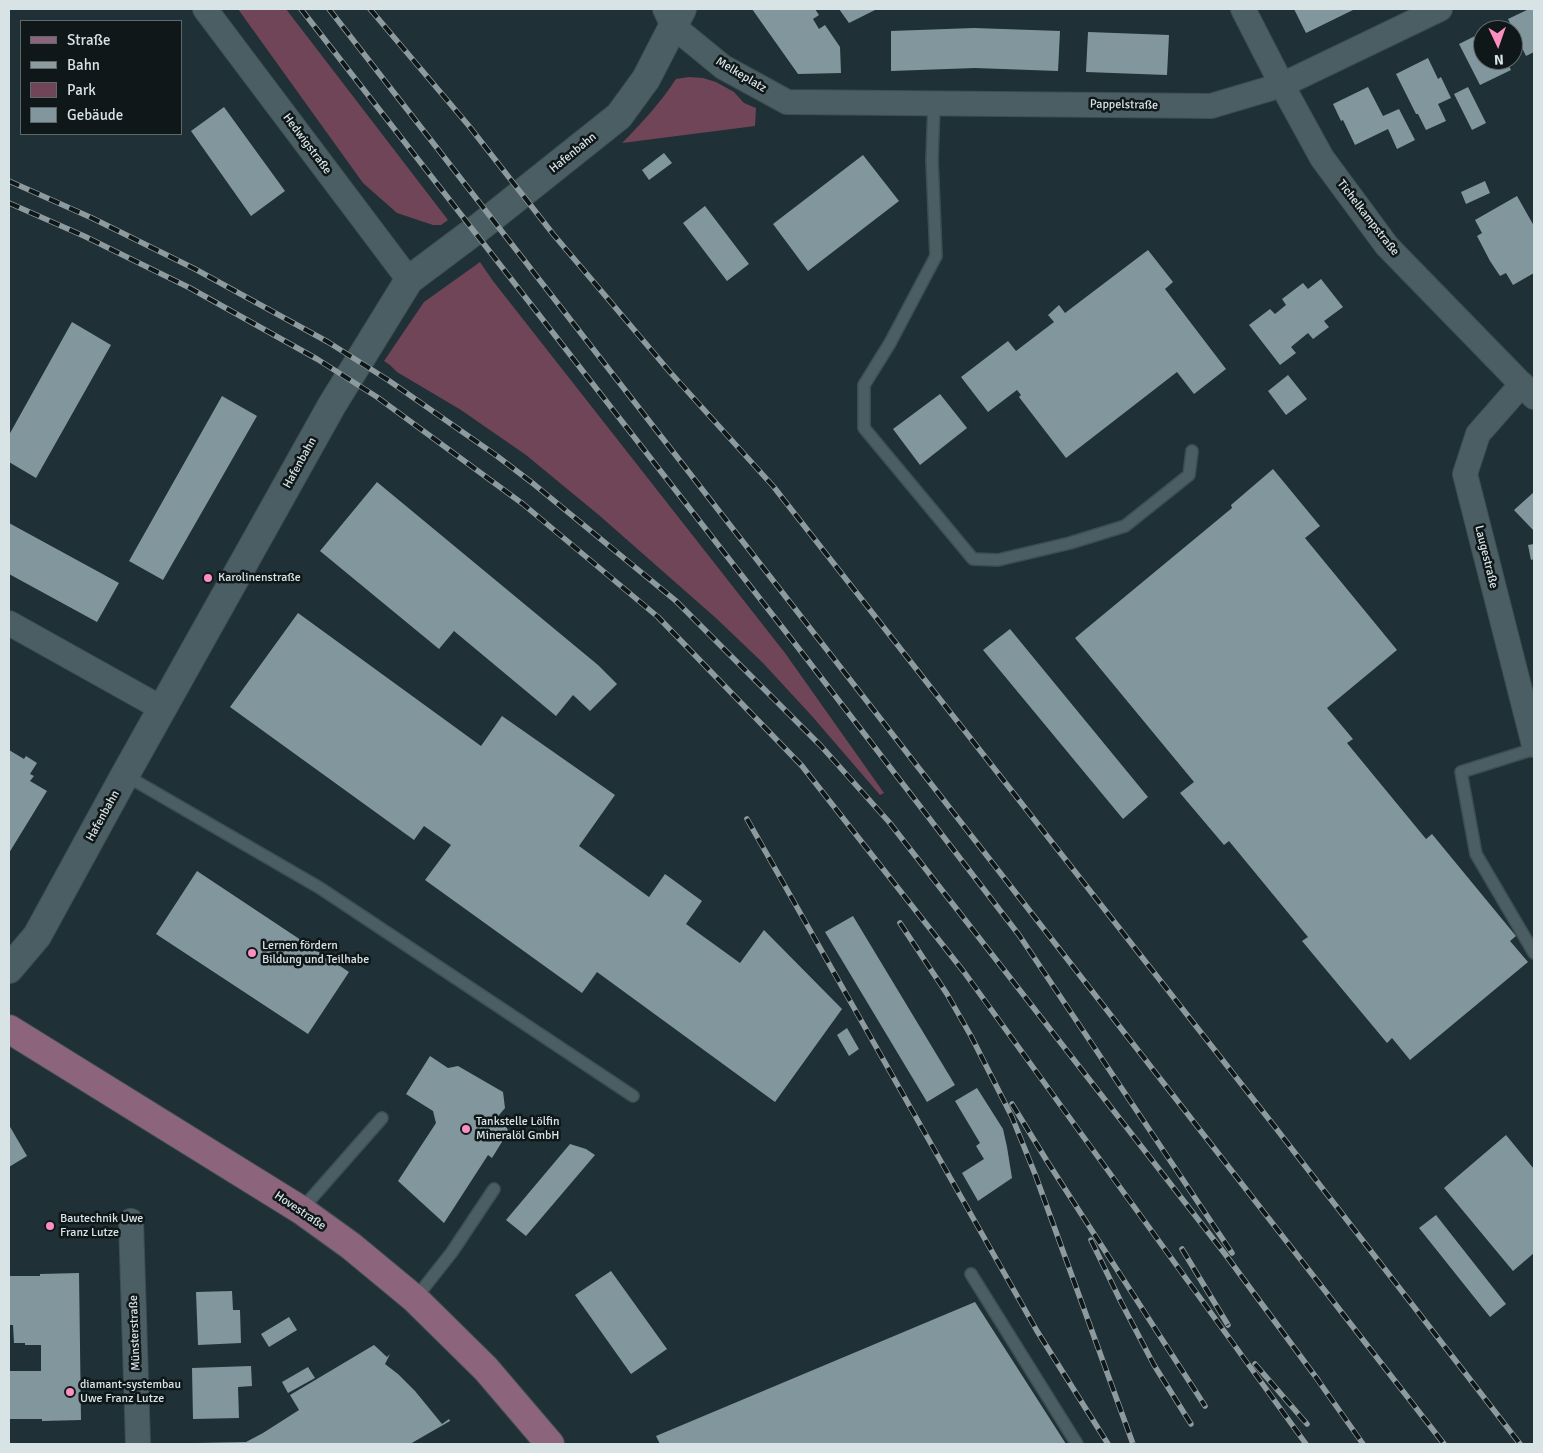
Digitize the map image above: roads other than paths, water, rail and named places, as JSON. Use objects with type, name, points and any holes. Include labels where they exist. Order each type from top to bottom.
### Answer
[{"type":"main road","name":"Hovestraße","points":[[9,1029],[301,1210],[351,1246],[415,1299],[486,1369],[550,1444]]},
{"type":"street","name":"Hedwigstraße","points":[[205,9],[409,280]]},
{"type":"street","name":"Tichelkampstraße","points":[[1243,9],[1282,86],[1322,158],[1387,246],[1528,391]]},
{"type":"street","name":"Pappelstraße","points":[[788,102],[1211,106],[1282,86],[1440,9]]},
{"type":"street","name":"Hafenbahn","points":[[9,969],[37,936],[332,405],[409,280],[481,226],[619,116],[646,79],[674,14]]},
{"type":"street","name":"Melkeplatz","points":[[674,14],[723,67],[788,102]]},
{"type":"street","name":"Laugestraße","points":[[1528,391],[1478,434],[1465,474],[1534,745]]},
{"type":"street","points":[[9,623],[163,709]]},
{"type":"street","name":"Münsterstraße","points":[[131,1221],[138,1444]]},
{"type":"lane","points":[[934,103],[932,160],[936,256],[890,343],[864,385],[864,428],[973,558],[998,560],[1070,543],[1125,526],[1189,475],[1192,452]]},
{"type":"lane","points":[[1534,750],[1461,772],[1476,854],[1534,953]]},
{"type":"lane","points":[[125,776],[320,888],[633,1096]]},
{"type":"lane","points":[[301,1210],[382,1118]]},
{"type":"lane","points":[[415,1299],[452,1252],[494,1189]]},
{"type":"lane","points":[[971,1274],[1077,1444]]},
{"type":"railway","points":[[301,9],[1019,935],[1232,1253]]},
{"type":"railway","points":[[329,9],[1444,1444]]},
{"type":"railway","points":[[370,9],[469,126],[553,234],[669,371],[773,486],[1275,1127],[1520,1444]]},
{"type":"railway","points":[[9,181],[92,218],[195,269],[328,342],[388,380],[497,456],[675,600],[821,746],[889,822],[1225,1254],[1318,1380]]},
{"type":"railway","points":[[9,203],[84,236],[190,288],[317,359],[377,397],[523,504],[658,617],[802,766],[964,972],[1306,1444]]},
{"type":"railway","points":[[747,819],[1037,1331],[1108,1444]]},
{"type":"railway","points":[[900,923],[947,994],[971,1036],[1012,1117],[1035,1174],[1133,1444]]},
{"type":"railway","points":[[1012,1104],[1205,1406]]},
{"type":"railway","points":[[1091,1240],[1154,1365],[1191,1424]]},
{"type":"railway","points":[[1182,1249],[1228,1325]]},
{"type":"railway","points":[[1255,1364],[1307,1424]]},
{"type":"railway","points":[[1315,1376],[1363,1444]]},
{"type":"place","name":"Karolinenstraße","points":[[208,578]]},
{"type":"place","name":"Lernen fördern Bildung und Teilhabe","points":[[252,953]]},
{"type":"place","name":"Tankstelle Lölfin Mineralöl GmbH","points":[[466,1129]]},
{"type":"place","name":"Bautechnik Uwe Franz Lutze","points":[[50,1226]]},
{"type":"place","name":"diamant-systembau Uwe Franz Lutze","points":[[70,1392]]}]
